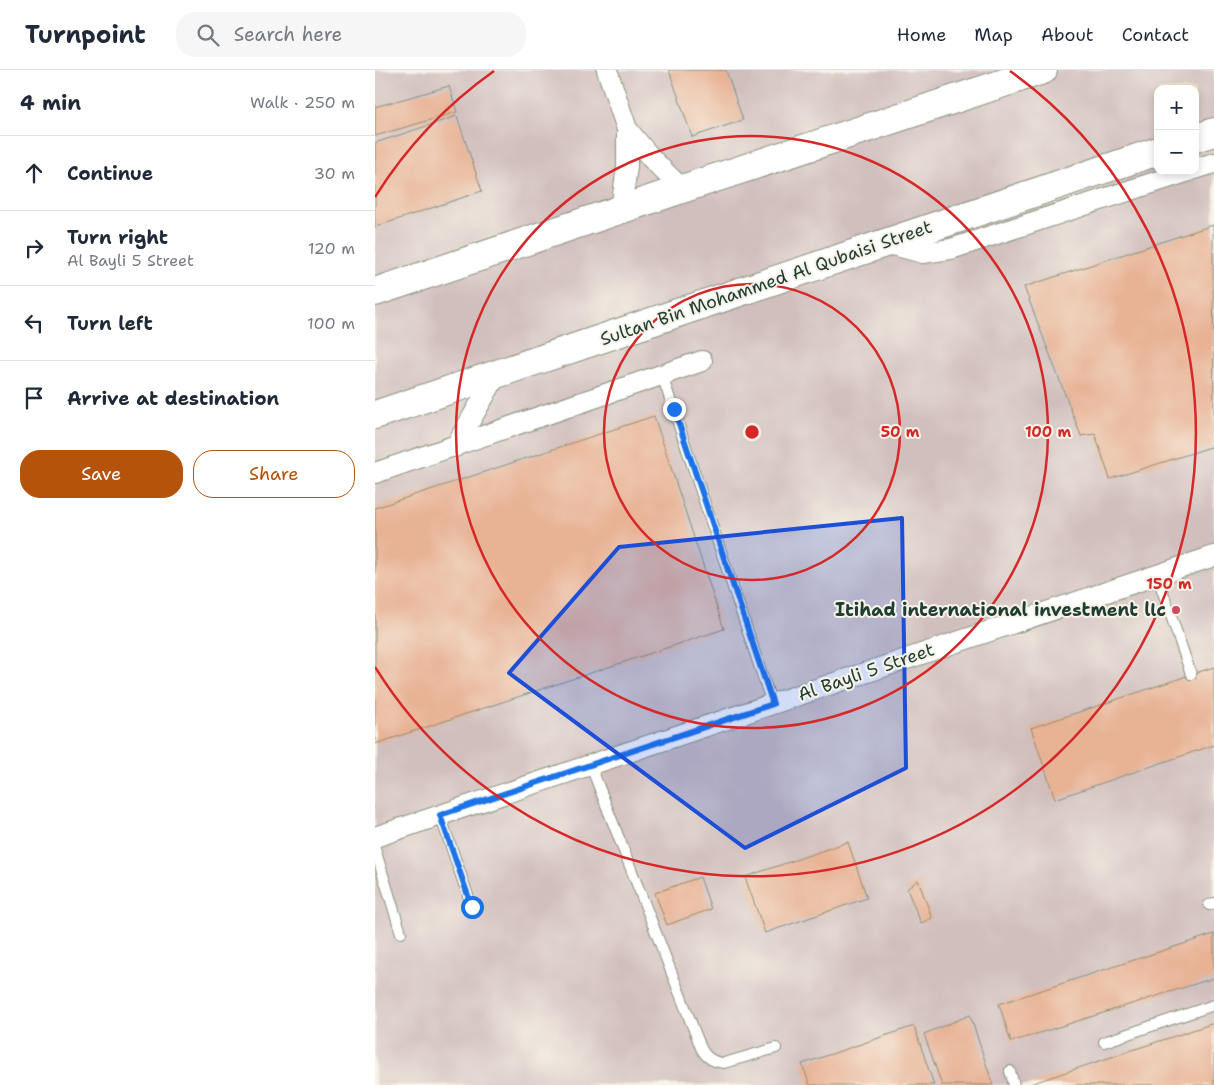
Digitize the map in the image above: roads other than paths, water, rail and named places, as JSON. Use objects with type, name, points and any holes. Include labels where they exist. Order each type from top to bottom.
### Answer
[{"type":"main road","points":[[375,292],[1043,70]]},
{"type":"main road","points":[[1199,137],[1214,132]]},
{"type":"main road","name":"Sultan Bin Mohammed Al Qubaisi Street","points":[[375,416],[1154,152]]},
{"type":"street","points":[[607,70],[627,129],[627,168],[621,210]]},
{"type":"street","points":[[627,129],[651,158],[682,189]]},
{"type":"street","points":[[1199,168],[1214,163]]},
{"type":"street","points":[[886,243],[923,253],[951,249],[1177,175]]},
{"type":"street","points":[[375,474],[702,361]]},
{"type":"street","points":[[455,447],[497,374]]},
{"type":"street","points":[[479,405],[480,411],[490,421],[499,426],[509,428]]},
{"type":"street","name":"Al Bayli 5 Street","points":[[375,837],[1214,556]]},
{"type":"lane","points":[[662,375],[773,704]]},
{"type":"lane","points":[[1157,575],[1191,674]]},
{"type":"lane","points":[[590,764],[704,1054],[710,1059],[724,1063],[776,1048]]},
{"type":"lane","points":[[440,815],[472,907]]},
{"type":"lane","points":[[375,849],[401,933]]},
{"type":"lane","points":[[1104,1042],[1214,1005]]},
{"type":"lane","points":[[1010,1071],[1014,1085]]},
{"type":"place","name":"Itihad international investment llc","points":[[1176,610]]}]
